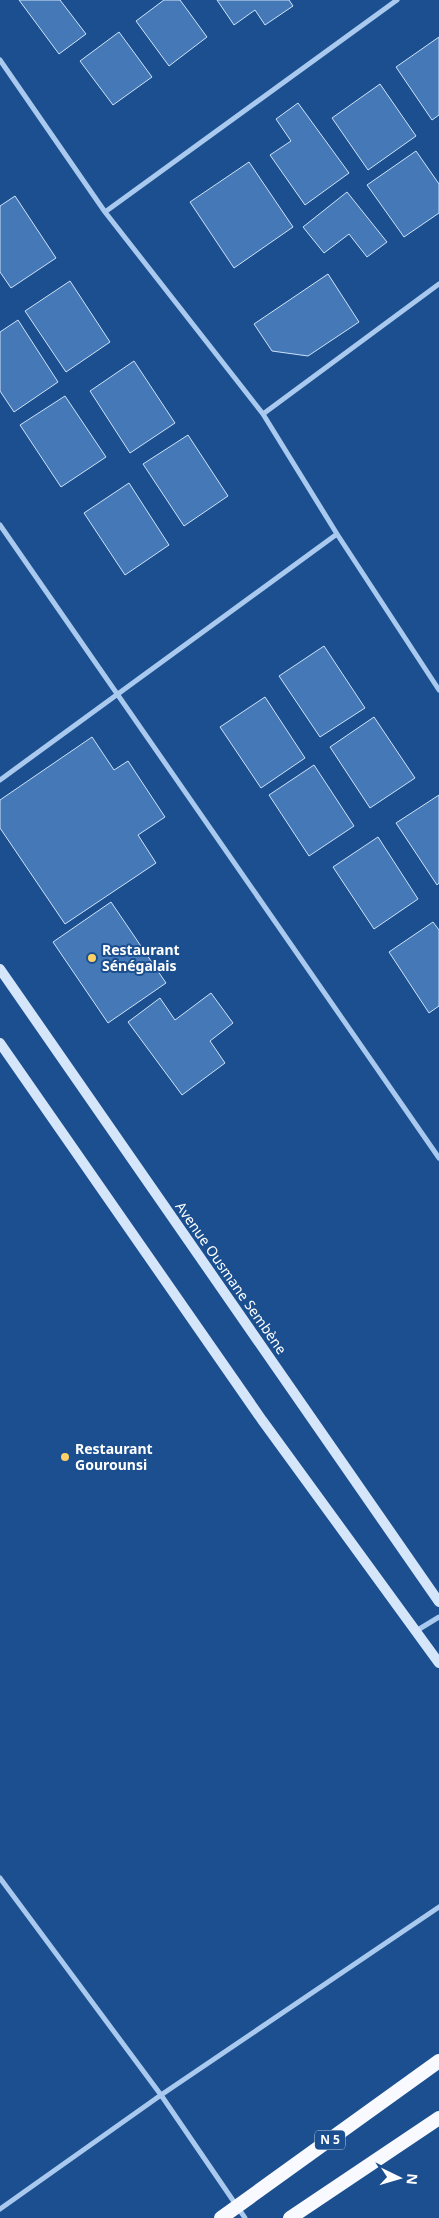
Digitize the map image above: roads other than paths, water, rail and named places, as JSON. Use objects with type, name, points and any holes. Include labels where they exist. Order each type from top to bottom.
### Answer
[{"type":"highway","name":"N 5","points":[[221,2218],[241,2212],[439,2061]]},
{"type":"highway","points":[[290,2218],[439,2118]]},
{"type":"main road","name":"Avenue Ousmane Sembène","points":[[0,970],[439,1602]]},
{"type":"main road","points":[[0,1043],[262,1420],[439,1663]]},
{"type":"street","points":[[105,212],[397,0]]},
{"type":"street","points":[[0,60],[105,212],[263,414],[439,690]]},
{"type":"street","points":[[263,414],[439,284]]},
{"type":"street","points":[[0,525],[439,1158]]},
{"type":"street","points":[[0,780],[338,534]]},
{"type":"street","points":[[416,1632],[439,1617]]},
{"type":"street","points":[[0,1878],[161,2095],[241,2212]]},
{"type":"street","points":[[0,2209],[161,2095],[439,1907]]},
{"type":"place","name":"Restaurant Sénégalais","points":[[92,958]]},
{"type":"place","name":"Restaurant Gourounsi","points":[[65,1457]]}]
